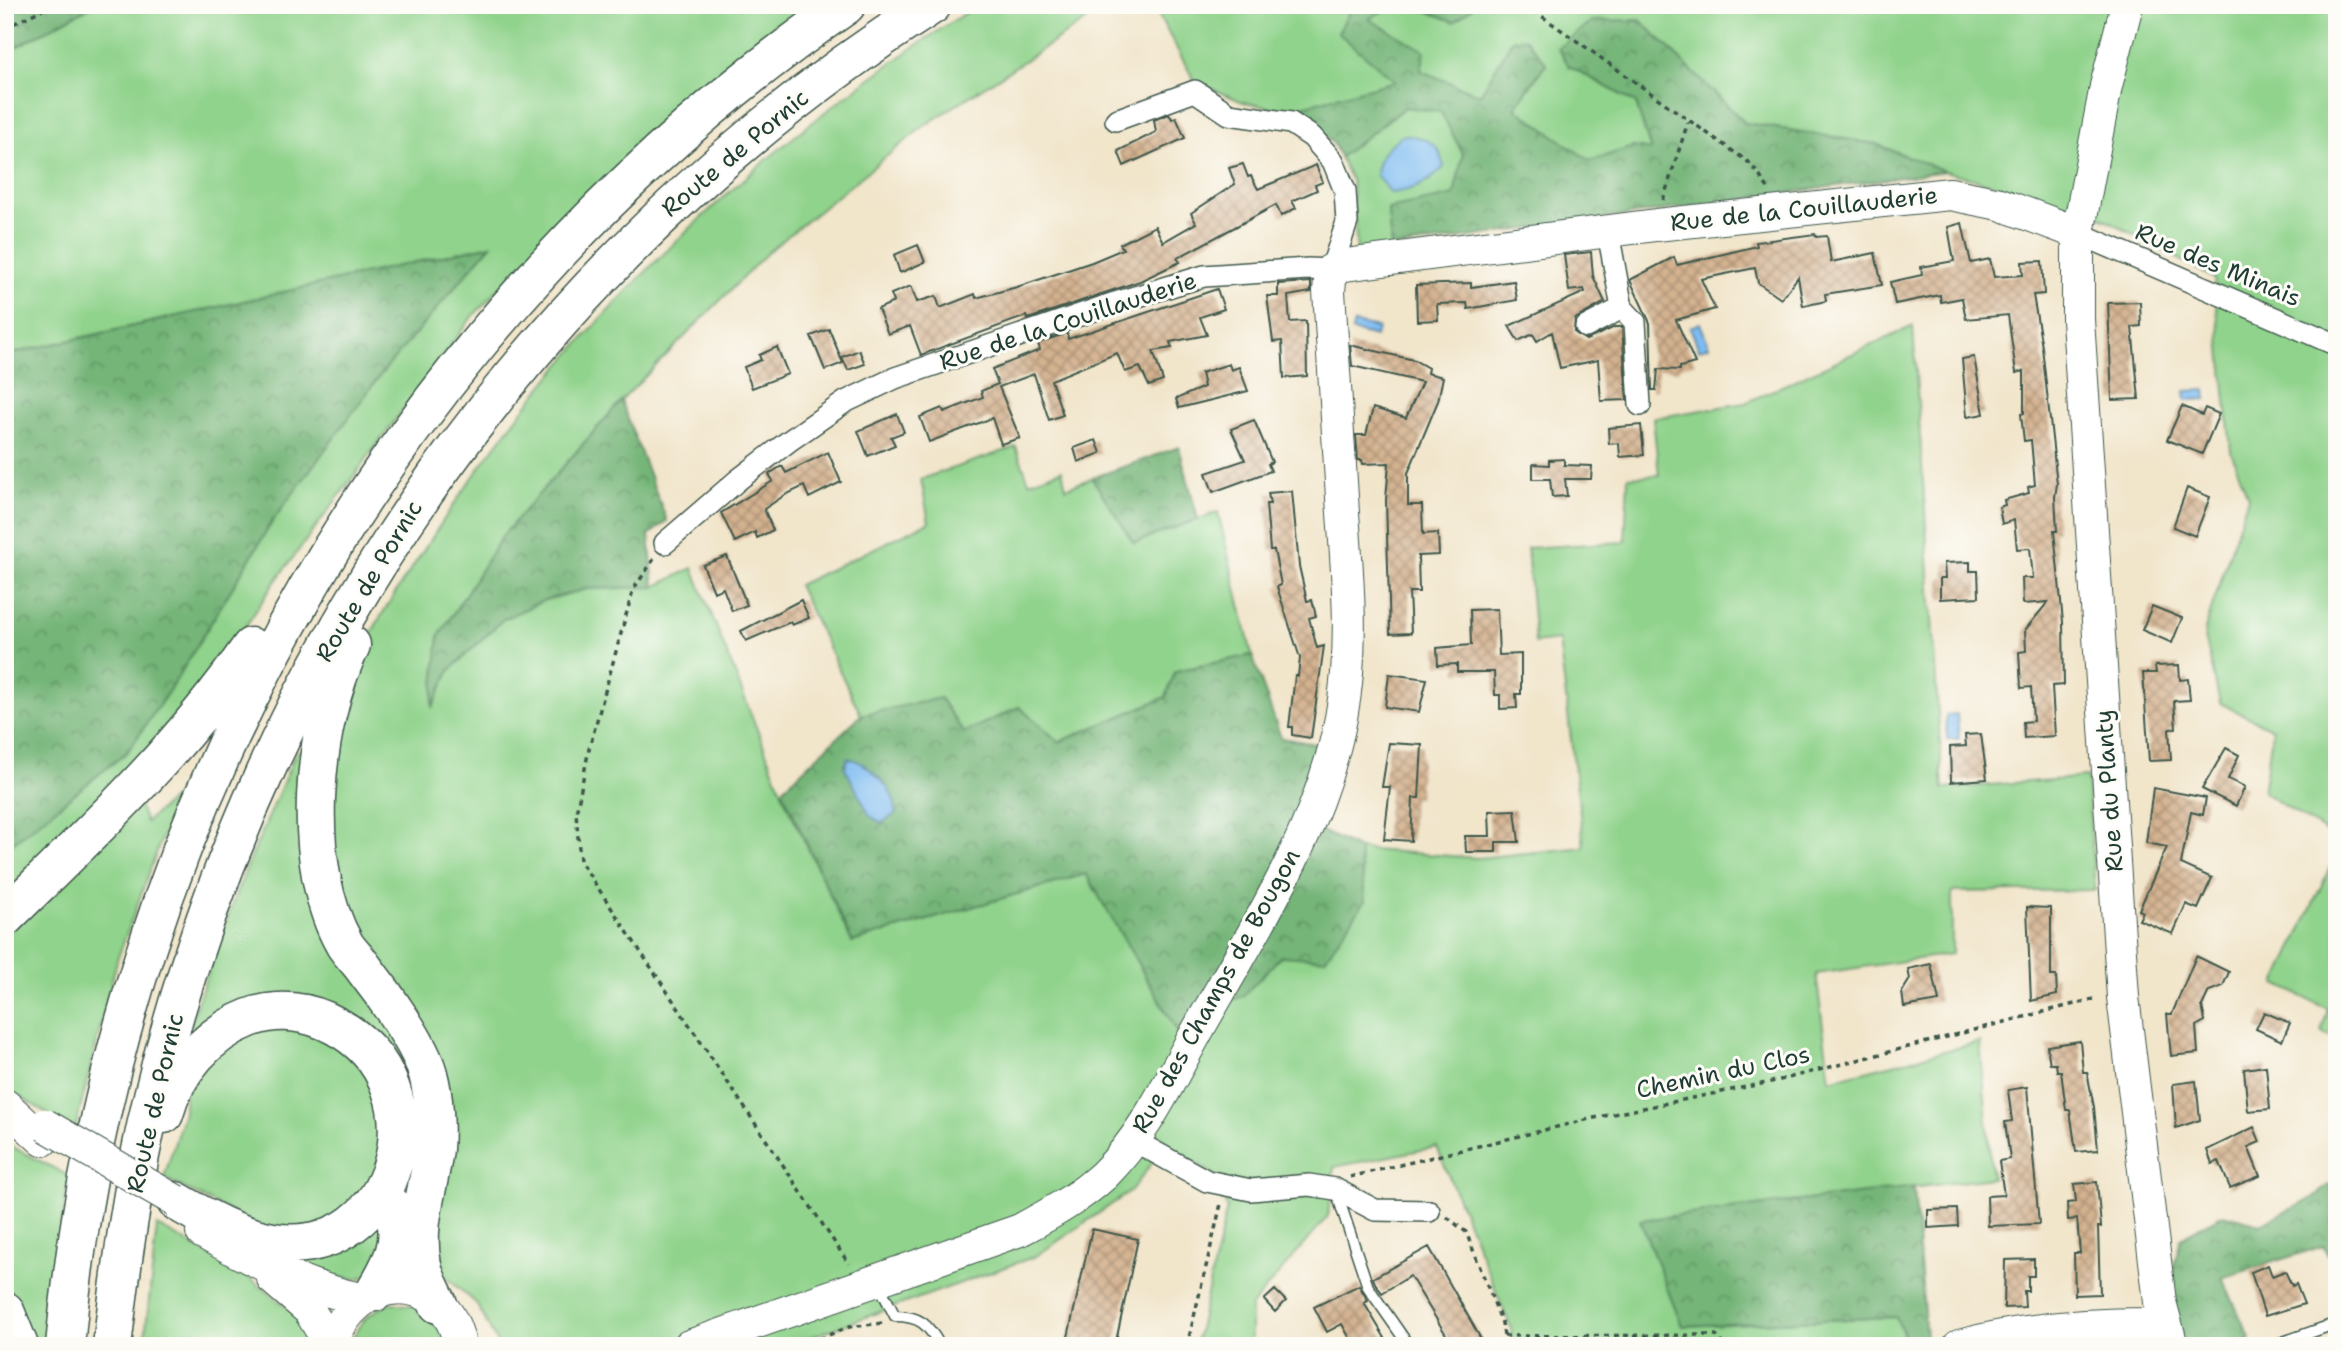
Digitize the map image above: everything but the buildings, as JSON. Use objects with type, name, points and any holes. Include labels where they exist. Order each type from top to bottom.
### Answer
[{"type":"highway","name":"Route de Pornic","points":[[65,1346],[82,1209],[96,1138],[139,971],[173,872],[214,769],[292,613],[353,513],[410,430],[537,276],[610,200],[694,122],[846,5]]},
{"type":"highway","name":"Route de Pornic","points":[[112,1346],[167,1212],[142,1140],[193,954],[244,817],[290,717],[362,585],[436,474],[537,345],[653,222],[798,97],[932,5]]},
{"type":"highway","points":[[436,474],[431,509],[368,609],[333,691],[319,771],[316,821],[328,905],[346,945],[401,1023],[428,1074],[434,1145],[421,1238],[422,1265],[456,1332]]},
{"type":"highway","points":[[5,917],[158,767],[212,704],[261,633],[292,613]]},
{"type":"highway","points":[[271,1013],[308,1014],[328,1021],[353,1036],[375,1057],[394,1091],[398,1114],[395,1161],[387,1181],[354,1222],[318,1239],[275,1242],[167,1212],[140,1204],[166,1108],[191,1061],[216,1034],[252,1017],[271,1013]]},
{"type":"highway","points":[[368,1296],[395,1256],[400,1238],[387,1181]]},
{"type":"highway","points":[[5,1311],[19,1346]]},
{"type":"street","name":"Rue du Planty","points":[[2127,5],[2106,86],[2078,233],[2081,396],[2123,997],[2169,1335]]},
{"type":"street","points":[[1116,120],[1195,91],[1228,114],[1291,123],[1312,137],[1333,161],[1345,191],[1347,222],[1331,270]]},
{"type":"street","name":"Rue de la Couillauderie","points":[[665,543],[738,480],[834,410],[895,378],[1115,303],[1204,276],[1331,270],[1345,265],[1656,225],[1950,194],[2000,204],[2078,233]]},
{"type":"street","points":[[1608,232],[1622,308],[1635,323],[1640,405]]},
{"type":"street","name":"Rue des Minais","points":[[2078,233],[2337,345]]},
{"type":"street","name":"Rue des Champs de Bougon","points":[[689,1346],[1020,1230],[1053,1213],[1105,1174],[1133,1140],[1294,859],[1318,796],[1341,720],[1347,680],[1348,593],[1329,291],[1331,270]]},
{"type":"street","points":[[1586,327],[1622,308]]},
{"type":"street","points":[[5,1105],[167,1212],[244,1256],[318,1287],[368,1296],[398,1289],[413,1290],[456,1332]]},
{"type":"street","points":[[5,1122],[44,1133]]},
{"type":"street","points":[[1133,1140],[1207,1181],[1251,1191],[1309,1185],[1335,1189],[1375,1210],[1429,1211]]},
{"type":"street","points":[[244,1256],[309,1310],[331,1346]]},
{"type":"street","points":[[331,1346],[341,1320],[368,1296]]},
{"type":"street","points":[[1959,1346],[2019,1332],[2106,1324],[2169,1335]]},
{"type":"lane","points":[[1335,1189],[1367,1287],[1409,1346]]},
{"type":"lane","points":[[871,1283],[895,1316],[912,1316],[925,1322],[940,1346]]},
{"type":"lane","points":[[2272,1346],[2337,1324]]},
{"type":"path","points":[[5,29],[51,5]]},
{"type":"path","points":[[1525,5],[1543,15],[1688,122],[1751,164],[1765,180],[1770,193],[1772,214]]},
{"type":"path","points":[[1656,225],[1688,122]]},
{"type":"path","points":[[665,543],[633,590],[589,749],[576,813],[580,861],[871,1283]]},
{"type":"path","name":"Chemin du Clos","points":[[1335,1189],[1354,1173],[1594,1118],[1776,1081],[2086,999],[2123,997]]},
{"type":"path","points":[[1187,1346],[1226,1185]]},
{"type":"path","points":[[1429,1211],[1454,1219],[1466,1232],[1502,1323],[1505,1346]]},
{"type":"path","points":[[801,1346],[849,1327],[881,1324],[895,1316]]},
{"type":"path","points":[[1504,1336],[1716,1335],[1725,1346]]},
{"type":"green space","points":[[5,5],[93,5],[5,53]]},
{"type":"green space","points":[[93,5],[816,5],[764,41],[625,158],[472,317],[272,586],[195,704],[128,780],[146,822],[178,794],[117,960],[75,1130],[5,1088],[5,849],[128,751],[178,677],[274,519],[381,374],[490,246],[5,355],[5,53]]},
{"type":"green space","points":[[978,5],[1110,5],[924,126],[768,252],[621,401],[503,535],[439,636],[432,705],[450,670],[503,619],[545,599],[587,589],[654,587],[693,568],[785,800],[852,942],[1086,874],[1178,1033],[1196,1012],[1243,996],[1281,956],[1365,901],[1359,849],[1478,858],[1584,847],[1559,640],[1535,643],[1527,548],[1625,542],[1628,477],[1659,475],[1653,418],[1745,403],[1913,326],[1943,789],[2087,777],[2095,890],[1952,892],[1952,954],[1816,974],[1830,1080],[1980,1042],[1992,1178],[1640,1220],[1682,1326],[1897,1317],[1907,1346],[1512,1346],[1511,1328],[1437,1147],[1334,1167],[1328,1216],[1251,1306],[1251,1346],[1195,1346],[1227,1208],[1216,1176],[1166,1144],[1131,1191],[1036,1256],[785,1346],[499,1346],[476,1303],[448,1279],[402,1267],[356,1279],[318,1275],[274,1257],[233,1213],[164,1178],[184,1112],[185,1044],[196,1006],[237,891],[296,752],[334,742],[354,671],[378,621],[485,460],[544,384],[608,311],[675,242],[746,177],[821,116],[898,58]]},
{"type":"green space","points":[[1153,5],[1353,5],[1339,33],[1396,81],[1299,107],[1296,113],[1243,102],[1195,82]]},
{"type":"green space","points":[[1353,5],[1476,5],[1454,22],[1411,8],[1390,10],[1369,19],[1425,51],[1421,71],[1480,95],[1512,40],[1525,38],[1546,63],[1515,108],[1590,161],[1633,147],[1651,150],[1636,103],[1569,66],[1558,48],[1592,21],[1640,20],[1745,123],[1876,144],[1945,171],[1391,248],[1388,209],[1454,195],[1463,154],[1441,112],[1405,107],[1340,157],[1333,143],[1296,113],[1299,107],[1395,81],[1338,33]]},
{"type":"green space","points":[[1416,5],[1454,21],[1476,5],[2337,5],[2337,839],[2263,792],[2273,729],[2220,703],[2204,632],[2248,497],[2231,451],[2214,278],[2094,213],[1945,171],[1876,144],[1745,123],[1640,20],[1569,66],[1636,103],[1651,151],[1633,147],[1590,161],[1515,108],[1546,64],[1512,41],[1480,95],[1420,71],[1369,19],[1379,10]]},
{"type":"green space","points":[[1405,107],[1441,112],[1463,154],[1454,196],[1388,209],[1391,248],[1357,252],[1352,182],[1340,157]]},
{"type":"green space","points":[[491,245],[381,374],[274,519],[178,677],[128,751],[5,849],[5,355]]},
{"type":"green space","points":[[621,401],[667,521],[649,535],[654,587],[587,589],[545,600],[503,619],[450,670],[432,708],[439,636],[503,535]]},
{"type":"green space","points":[[1016,447],[1029,482],[1062,470],[1066,488],[1092,478],[1134,543],[1218,512],[1252,655],[1175,671],[1166,697],[1059,742],[1019,707],[964,733],[940,698],[861,715],[798,585],[929,522],[921,479]]},
{"type":"green space","points":[[1179,447],[1198,519],[1134,543],[1092,478]]},
{"type":"green space","points":[[1252,655],[1281,738],[1323,745],[1303,822],[1359,849],[1365,901],[1325,959],[1281,956],[1243,996],[1196,1012],[1179,1034],[1086,874],[852,942],[782,790],[861,715],[940,698],[964,733],[1019,707],[1059,742],[1166,697],[1175,671]]},
{"type":"green space","points":[[2337,852],[2337,1039],[2321,1032],[2328,1009],[2276,984]]},
{"type":"green space","points":[[5,1143],[69,1176],[43,1346],[5,1346]]},
{"type":"green space","points":[[2337,1179],[2337,1274],[2324,1246],[2222,1278],[2251,1340],[2238,1346],[2182,1346],[2167,1291],[2181,1238],[2223,1214],[2260,1224],[2308,1201]]},
{"type":"green space","points":[[1914,1187],[1926,1337],[1909,1346],[1896,1317],[1682,1326],[1640,1220]]},
{"type":"green space","points":[[157,1226],[243,1273],[297,1315],[306,1346],[144,1346]]},
{"type":"green space","points":[[393,1303],[424,1308],[451,1346],[350,1346],[366,1318]]},
{"type":"water","points":[[1404,135],[1419,137],[1436,147],[1444,167],[1420,186],[1390,193],[1376,175],[1377,168],[1384,151]]},
{"type":"water","points":[[1354,323],[1378,328],[1376,337],[1352,331]]},
{"type":"water","points":[[1700,323],[1709,346],[1699,350],[1690,327]]},
{"type":"water","points":[[2206,390],[2207,399],[2186,400],[2185,391]]},
{"type":"water","points":[[1957,714],[1959,739],[1947,739],[1946,715]]},
{"type":"water","points":[[847,758],[872,771],[892,797],[895,814],[882,823],[870,816],[845,768]]}]
